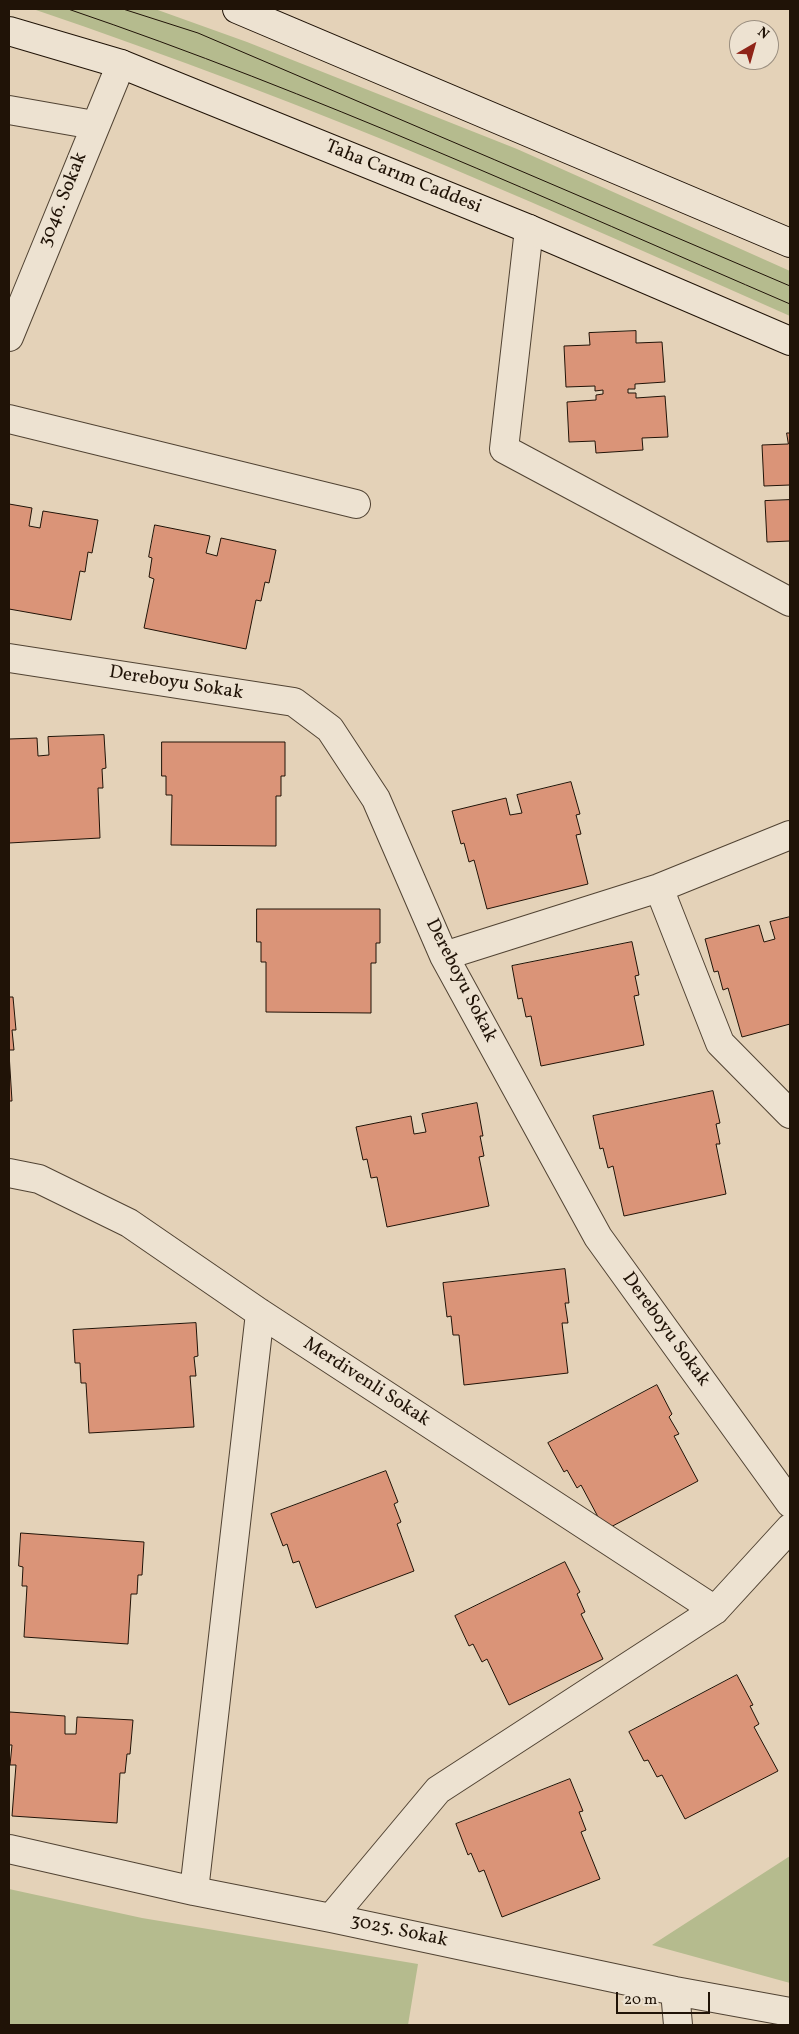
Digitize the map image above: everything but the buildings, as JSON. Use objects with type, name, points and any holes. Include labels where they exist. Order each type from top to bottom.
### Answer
[{"type":"street","points":[[237,9],[790,243]]},
{"type":"street","name":"Taha Carım Caddesi","points":[[9,31],[120,64],[530,229],[790,341]]},
{"type":"street","name":"3046. Sokak","points":[[9,337],[120,64]]},
{"type":"street","points":[[9,110],[94,125]]},
{"type":"street","points":[[530,229],[504,449],[790,602]]},
{"type":"street","points":[[9,419],[356,504]]},
{"type":"street","name":"Dereboyu Sokak","points":[[9,658],[294,702],[330,728],[376,799],[444,956],[598,1237],[790,1503]]},
{"type":"street","points":[[444,956],[659,888],[790,836]]},
{"type":"street","points":[[659,888],[720,1043],[790,1114]]},
{"type":"street","name":"Merdivenli Sokak","points":[[9,1173],[39,1179],[129,1223],[260,1313],[715,1610]]},
{"type":"street","points":[[194,1891],[260,1313]]},
{"type":"street","points":[[331,1918],[438,1790],[715,1610],[790,1528]]},
{"type":"street","name":"3025. Sokak","points":[[9,1849],[194,1891],[675,1991],[790,2012]]},
{"type":"street","points":[[675,1991],[678,2025]]},
{"type":"green space","points":[[33,9],[155,9],[247,42],[517,149],[790,271],[790,316],[487,183],[342,123],[240,83]]},
{"type":"green space","points":[[790,1856],[790,1983],[652,1945]]},
{"type":"green space","points":[[9,1889],[142,1918],[418,1964],[408,2025],[9,2025]]},
{"type":"tram line","points":[[68,9],[251,76],[342,112],[790,304]]},
{"type":"tram line","points":[[123,9],[198,33],[790,286]]}]
